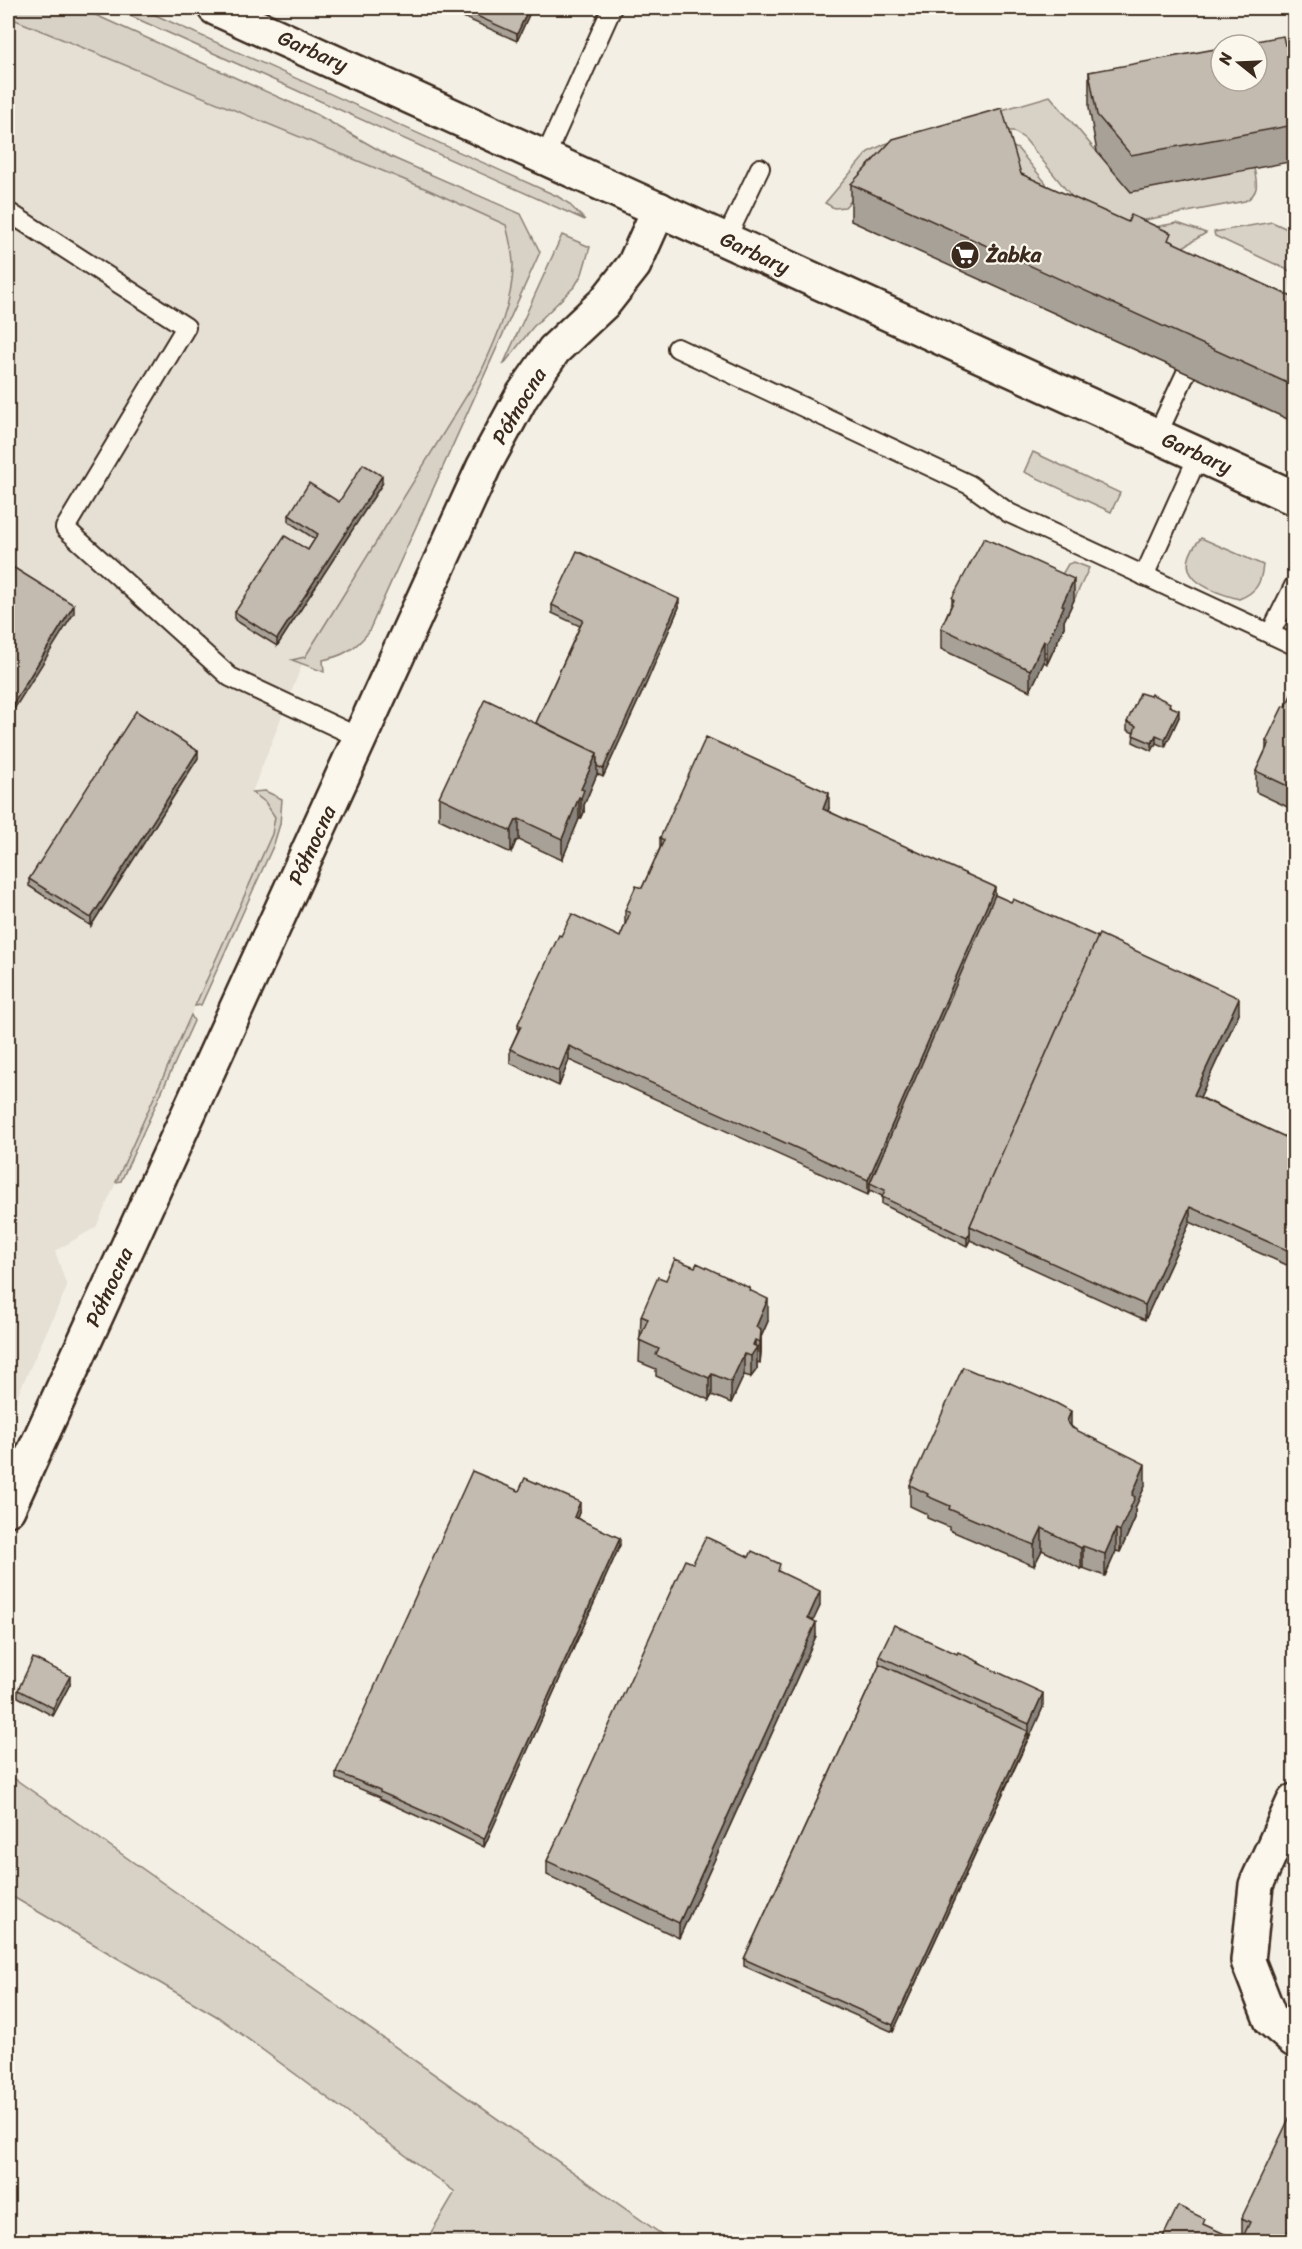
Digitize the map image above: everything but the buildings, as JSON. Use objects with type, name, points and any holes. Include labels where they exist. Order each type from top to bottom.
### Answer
[{"type":"street","name":"Garbary","points":[[215,8],[1294,498]]},
{"type":"street","name":"Północna","points":[[8,1509],[484,466],[522,396],[554,351],[605,302],[634,265],[659,209]]},
{"type":"street","points":[[1294,1801],[1256,1885],[1248,1961],[1271,2020],[1294,2040]]},
{"type":"lane","points":[[545,157],[612,8]]},
{"type":"lane","points":[[726,239],[760,168]]},
{"type":"lane","points":[[8,217],[10,213],[186,327],[65,528],[230,678],[360,738]]},
{"type":"lane","points":[[677,348],[970,485],[1009,513],[1294,645]]},
{"type":"lane","points":[[1157,435],[1186,373]]},
{"type":"lane","points":[[1144,576],[1199,454]]},
{"type":"lane","points":[[1270,634],[1294,586]]},
{"type":"shaded area","points":[[8,8],[80,8],[316,114],[391,157],[521,214],[540,252],[368,633],[348,651],[323,660],[324,672],[292,660],[305,657],[480,374],[498,334],[511,291],[513,262],[506,225],[429,190],[8,17]]},
{"type":"shaded area","points":[[113,8],[140,8],[557,196],[568,203],[585,220]]},
{"type":"shaded area","points":[[8,17],[429,190],[506,225],[513,263],[511,286],[504,314],[480,374],[305,657],[252,792],[265,802],[275,817],[272,834],[96,1227],[55,1251],[67,1287],[8,1416]]},
{"type":"shaded area","points":[[1050,96],[1097,152],[1254,168],[1255,191],[1245,201],[1129,223],[1076,202],[1025,139],[1013,131],[1006,131],[885,165],[845,207],[834,208],[825,203],[868,152],[885,144]]},
{"type":"shaded area","points":[[1007,144],[1018,149],[1046,183],[1047,188],[1021,210]]},
{"type":"shaded area","points":[[1272,222],[1285,228],[1294,236],[1294,306],[1290,271],[1215,236],[1214,232]]},
{"type":"shaded area","points":[[1177,223],[1206,233],[1175,252],[1138,230]]},
{"type":"shaded area","points":[[562,235],[590,247],[582,274],[575,286],[533,327],[503,365]]},
{"type":"shaded area","points":[[1033,452],[1120,493],[1111,512],[1024,472]]},
{"type":"shaded area","points":[[1201,538],[1263,565],[1261,577],[1254,590],[1239,599],[1203,586],[1195,579],[1188,562]]},
{"type":"shaded area","points":[[984,559],[1057,583],[1068,564],[1074,562],[1089,568],[1074,600]]},
{"type":"shaded area","points":[[265,791],[282,799],[280,824],[274,844],[201,1005],[195,1006],[272,834],[275,817],[265,802],[252,792]]},
{"type":"shaded area","points":[[191,1015],[194,1021],[121,1181],[116,1182]]},
{"type":"shaded area","points":[[8,1774],[671,2241],[426,2241],[455,2192],[218,2017],[8,1894]]},
{"type":"place","name":"Żabka","points":[[965,255]]}]
